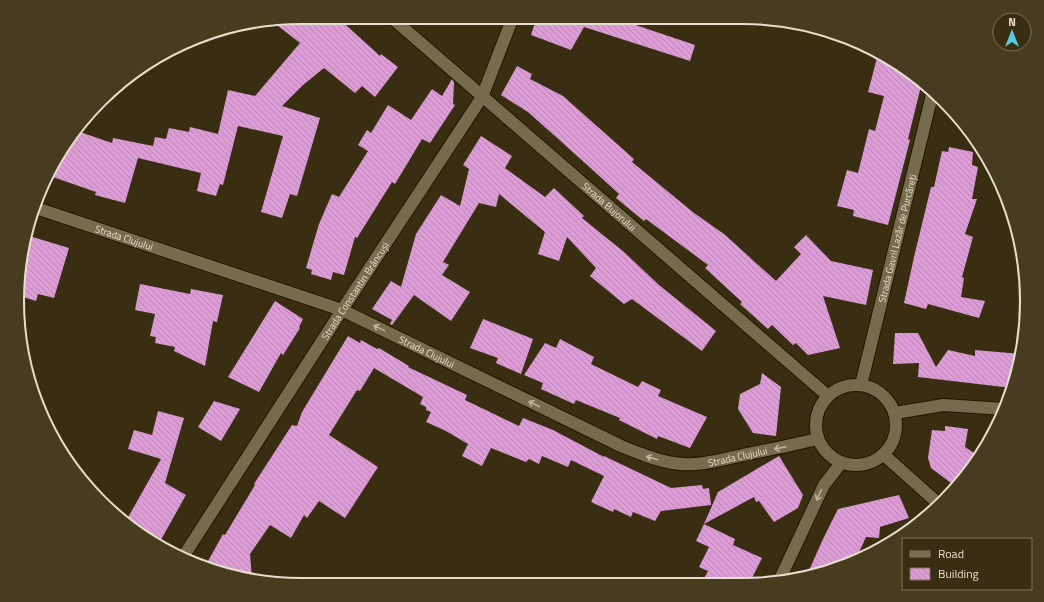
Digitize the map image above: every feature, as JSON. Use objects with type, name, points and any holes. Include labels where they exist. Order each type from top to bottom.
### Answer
[{"type":"street","name":"Strada Bujorului","points":[[399,24],[828,396]]},
{"type":"street","name":"Strada Constantin Brâncuși","points":[[186,553],[342,310],[482,97],[510,24]]},
{"type":"street","name":"Strada Gavril Lazăr de Purcăreți","points":[[861,385],[931,98]]},
{"type":"street","name":"Strada Clujului","points":[[40,209],[342,310],[621,446],[651,458],[675,463],[713,462],[818,439]]},
{"type":"street","points":[[861,385],[872,388],[882,394],[890,403],[895,413],[897,425],[891,446],[884,455],[874,462],[852,466],[841,463],[831,457],[823,449],[818,439],[815,427],[816,416],[821,405],[828,396],[838,389],[861,385]]},
{"type":"street","points":[[895,413],[943,405],[998,409]]},
{"type":"street","points":[[884,455],[935,501]]},
{"type":"street","points":[[782,576],[824,485],[841,463]]},
{"type":"building","points":[[345,24],[380,56],[381,54],[398,67],[375,97],[362,86],[355,93],[324,68],[303,85],[282,106],[320,118],[297,196],[290,194],[282,218],[261,212],[283,136],[238,126],[223,185],[220,184],[216,196],[197,191],[201,173],[138,158],[125,203],[95,195],[96,192],[53,177],[61,162],[81,132],[112,143],[113,138],[153,146],[155,137],[166,139],[169,128],[189,132],[190,127],[218,134],[228,90],[255,96],[300,43],[277,25]]},
{"type":"building","points":[[535,24],[633,24],[695,45],[690,61],[584,27],[571,50],[531,35]]},
{"type":"building","points":[[877,58],[912,81],[920,88],[908,139],[910,140],[888,225],[853,216],[854,210],[837,206],[847,170],[858,173],[869,129],[875,131],[884,96],[868,92]]},
{"type":"building","points":[[517,66],[532,74],[530,79],[563,96],[634,159],[632,162],[694,213],[724,234],[776,281],[801,254],[794,247],[806,235],[831,261],[873,270],[866,305],[823,296],[840,348],[808,355],[796,343],[793,345],[772,325],[768,329],[740,304],[742,302],[705,268],[708,265],[646,219],[644,221],[616,198],[619,194],[585,163],[528,112],[501,95]]},
{"type":"building","points":[[452,79],[454,82],[453,104],[455,105],[430,143],[422,139],[395,184],[392,182],[357,238],[355,237],[344,275],[333,272],[331,280],[311,274],[312,270],[306,268],[319,224],[332,194],[339,197],[368,151],[358,145],[367,130],[371,133],[388,105],[411,120],[432,89],[442,96]]},
{"type":"building","points":[[481,136],[512,156],[505,168],[545,197],[554,188],[584,216],[582,218],[624,252],[659,285],[716,331],[702,351],[632,299],[624,304],[590,276],[596,268],[567,237],[559,261],[538,254],[545,232],[499,194],[496,207],[479,203],[443,262],[449,265],[442,275],[470,292],[451,321],[414,295],[392,325],[390,324],[392,320],[372,309],[391,281],[401,287],[416,234],[441,195],[460,206],[469,169],[463,165]]},
{"type":"building","points":[[949,147],[973,152],[972,165],[978,167],[972,199],[977,199],[965,234],[973,237],[962,277],[964,278],[961,297],[985,301],[979,318],[928,304],[926,309],[904,303],[931,187],[934,187],[942,151],[948,152]]},
{"type":"building","points":[[31,237],[69,248],[54,298],[38,294],[36,301],[24,297],[26,265]]},
{"type":"building","points":[[140,284],[190,294],[191,289],[223,295],[217,322],[213,321],[205,366],[174,351],[175,347],[155,343],[156,337],[150,336],[155,314],[135,310]]},
{"type":"building","points":[[275,301],[303,319],[299,327],[300,328],[283,355],[281,353],[259,392],[228,377]]},
{"type":"building","points":[[483,319],[533,339],[521,374],[496,363],[498,358],[470,348]]},
{"type":"building","points":[[895,333],[918,333],[936,367],[948,350],[975,356],[975,350],[1015,353],[1006,387],[918,377],[919,363],[893,364]]},
{"type":"building","points":[[348,336],[360,343],[361,340],[377,349],[379,348],[409,366],[408,367],[467,395],[465,400],[519,426],[523,418],[553,430],[604,457],[671,488],[702,485],[703,489],[709,488],[711,505],[661,511],[655,521],[633,512],[631,517],[614,509],[613,512],[591,502],[604,476],[571,460],[568,467],[542,456],[539,464],[529,459],[526,462],[491,448],[482,466],[462,456],[468,444],[446,431],[426,422],[431,412],[426,410],[426,407],[420,404],[423,397],[374,368],[360,391],[357,390],[329,435],[378,467],[345,518],[319,501],[307,518],[304,515],[291,538],[270,525],[250,554],[252,574],[229,569],[208,562],[223,534],[225,535],[255,485],[254,484],[292,425],[297,426],[302,412]]},
{"type":"building","points":[[560,339],[594,357],[591,364],[638,387],[642,381],[661,390],[658,396],[707,417],[690,448],[658,436],[657,439],[619,420],[620,418],[576,400],[574,404],[541,389],[543,383],[524,375],[545,343],[556,348]]},
{"type":"building","points":[[762,373],[781,387],[776,436],[753,433],[738,409],[740,394],[760,384]]},
{"type":"building","points":[[214,401],[240,409],[221,441],[198,427]]},
{"type":"building","points":[[158,411],[184,418],[165,483],[186,495],[161,540],[128,518],[161,459],[128,449],[134,430],[152,435]]},
{"type":"building","points":[[945,426],[968,429],[965,447],[974,453],[963,470],[951,483],[931,468],[928,458],[932,430],[945,431]]},
{"type":"building","points":[[779,456],[803,495],[798,508],[774,522],[759,501],[756,502],[754,497],[704,524],[718,492]]},
{"type":"building","points":[[899,495],[909,518],[880,527],[879,538],[866,537],[859,552],[809,570],[838,509]]},
{"type":"building","points":[[704,524],[735,539],[733,545],[762,558],[752,577],[704,578],[708,571],[699,567],[709,547],[696,541]]}]
